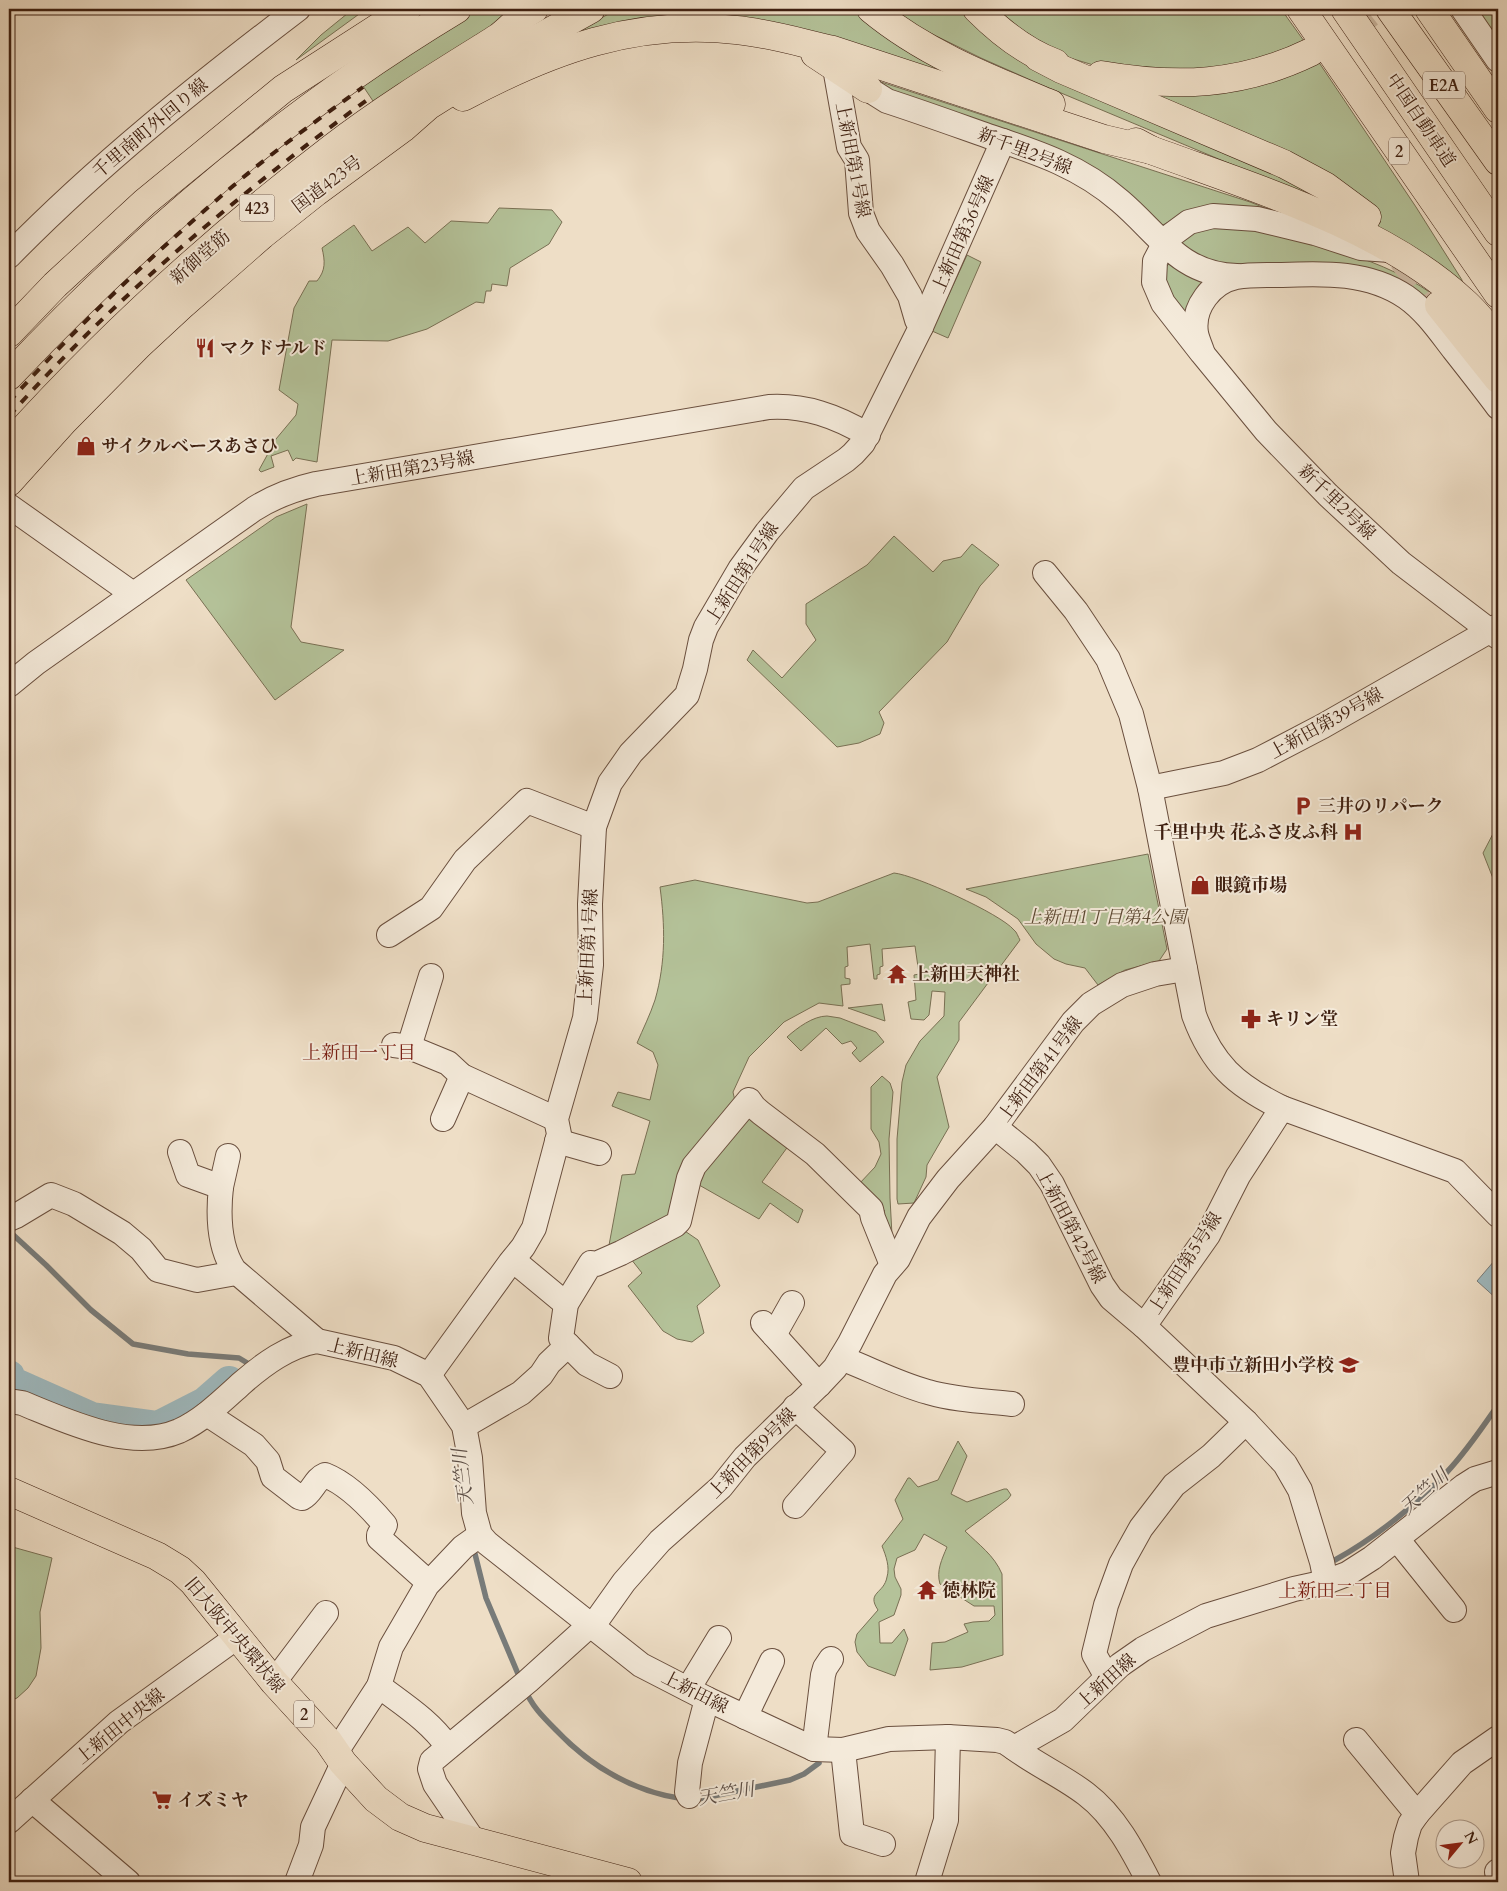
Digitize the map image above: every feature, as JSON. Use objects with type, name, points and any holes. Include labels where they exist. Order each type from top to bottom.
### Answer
[{"type":"main road","points":[[9,333],[55,285],[138,208],[283,88],[386,9]]},
{"type":"main road","points":[[283,88],[407,9]]},
{"type":"main road","name":"423","points":[[9,376],[95,289],[206,189],[300,114],[457,9]]},
{"type":"main road","name":"新御堂筋","points":[[9,445],[39,411],[127,321],[242,221],[332,148],[421,86],[500,36],[518,18],[534,9]]},
{"type":"main road","points":[[500,36],[523,27],[557,9]]},
{"type":"main road","name":"国道423号","points":[[9,482],[102,382],[187,300],[303,202],[403,128],[428,106],[563,23],[591,9]]},
{"type":"main road","points":[[871,9],[913,39],[957,63],[1126,136],[1151,150]]},
{"type":"main road","points":[[977,9],[1000,30],[1038,57],[1061,69],[1284,164],[1325,186],[1366,217]]},
{"type":"main road","name":"2","points":[[1300,9],[1498,294]]},
{"type":"main road","name":"中国自動車道","points":[[1345,9],[1498,232]]},
{"type":"main road","name":"E2A","points":[[1390,9],[1498,160]]},
{"type":"main road","points":[[1429,9],[1498,109]]},
{"type":"main road","points":[[1443,9],[1498,92]]},
{"type":"main road","points":[[403,128],[431,116],[524,66],[559,52],[601,39],[649,31],[702,28],[737,30],[776,36],[833,50],[1112,141],[1151,150],[1299,207],[1392,250],[1439,280],[1464,301],[1498,340]]},
{"type":"main road","points":[[776,36],[815,55],[868,89]]},
{"type":"main road","points":[[1038,57],[1087,72],[1147,82],[1180,83],[1218,82],[1245,76],[1283,66],[1312,52]]},
{"type":"main road","points":[[1439,305],[1498,378]]},
{"type":"main road","name":"旧大阪中央環状線","points":[[9,1491],[168,1562],[193,1582],[274,1682],[328,1741],[339,1758],[376,1799],[400,1817],[425,1828],[474,1840],[598,1878],[628,1882]]},
{"type":"street","name":"千里南町外回り線","points":[[9,256],[57,208],[132,141],[196,88],[298,9]]},
{"type":"street","points":[[1463,9],[1498,60]]},
{"type":"street","name":"上新田第1号線","points":[[429,1375],[532,1235],[582,1031],[590,988],[594,827],[610,783],[631,753],[686,695],[695,669],[701,640],[713,614],[740,569],[779,516],[796,496],[810,484],[853,454],[868,435],[921,327],[910,296],[892,265],[868,231],[860,213],[857,160],[849,147],[835,68]]},
{"type":"street","name":"新千里2号線","points":[[868,89],[887,101],[1055,159],[1084,174],[1119,200],[1175,255],[1200,270],[1223,276],[1336,274],[1378,283],[1406,297],[1427,317],[1498,408]]},
{"type":"street","name":"上新田第36号線","points":[[921,327],[1003,141]]},
{"type":"street","points":[[1164,244],[1177,229],[1189,222],[1206,217],[1223,216],[1257,219],[1295,227],[1361,248],[1392,250]]},
{"type":"street","name":"新千里2号線","points":[[1164,244],[1154,268],[1156,289],[1168,310],[1266,431],[1328,495],[1401,563],[1496,632]]},
{"type":"street","name":"新千里2号線","points":[[1202,353],[1196,332],[1201,305],[1210,292],[1219,284],[1237,276]]},
{"type":"street","name":"上新田第23号線","points":[[9,684],[133,594],[261,505],[286,493],[309,486],[768,407],[786,406],[816,411],[836,418],[868,435]]},
{"type":"street","points":[[9,506],[133,594]]},
{"type":"street","points":[[1045,573],[1076,611],[1108,659],[1131,714],[1150,788],[1194,1015],[1202,1036],[1212,1053],[1234,1079],[1247,1089],[1282,1108],[1455,1171],[1498,1215]]},
{"type":"street","name":"上新田第39号線","points":[[1150,788],[1224,773],[1258,760],[1307,736],[1496,632]]},
{"type":"street","points":[[385,937],[431,908],[465,860],[527,801],[594,827]]},
{"type":"street","name":"上新田第41号線","points":[[892,1265],[898,1259],[923,1211],[948,1179],[995,1127],[1073,1022],[1091,1004],[1111,990],[1133,980],[1185,969]]},
{"type":"street","points":[[422,984],[401,1046],[448,1063],[462,1076],[599,1153]]},
{"type":"street","points":[[443,1120],[462,1076]]},
{"type":"street","points":[[610,1376],[587,1364],[561,1338],[566,1304],[591,1263],[596,1264],[622,1253],[672,1228],[679,1222],[689,1178],[694,1166],[749,1100],[761,1114],[815,1154],[871,1209],[892,1265]]},
{"type":"street","name":"上新田第5号線","points":[[1282,1108],[1238,1176],[1208,1235],[1144,1326],[1246,1422],[1286,1464],[1295,1478],[1322,1562],[1326,1582]]},
{"type":"street","name":"上新田第42号線","points":[[995,1127],[1039,1165],[1052,1184],[1102,1285],[1111,1298],[1144,1326]]},
{"type":"street","points":[[180,1152],[188,1176],[221,1187]]},
{"type":"street","points":[[9,1401],[22,1403],[101,1432],[143,1437],[165,1435],[177,1431],[206,1414],[257,1370],[305,1345],[236,1273],[230,1262],[222,1232],[220,1204],[221,1187],[228,1156]]},
{"type":"street","points":[[9,1218],[16,1216],[51,1195],[74,1204],[122,1233],[141,1249],[158,1270],[196,1280],[236,1273]]},
{"type":"street","points":[[513,1260],[566,1304]]},
{"type":"street","name":"上新田第9号線","points":[[474,1840],[440,1792],[430,1769],[432,1761],[524,1685],[591,1626],[624,1582],[668,1533],[721,1487],[745,1457],[819,1385],[841,1358],[885,1274],[892,1265]]},
{"type":"street","points":[[792,1303],[768,1329],[819,1385]]},
{"type":"street","name":"上新田線","points":[[305,1345],[394,1358],[429,1375],[464,1426],[470,1458],[474,1539],[486,1543],[547,1589],[641,1665],[697,1694],[814,1749],[843,1750],[889,1738],[948,1737],[997,1740],[1014,1748],[1063,1720],[1107,1677],[1143,1649],[1206,1616],[1294,1589],[1326,1582],[1347,1574],[1372,1558],[1464,1486],[1475,1479],[1498,1472]]},
{"type":"street","points":[[464,1426],[521,1393],[541,1375],[549,1363],[568,1345]]},
{"type":"street","points":[[841,1358],[886,1378],[929,1393],[1012,1404]]},
{"type":"street","points":[[795,1407],[843,1451],[795,1506]]},
{"type":"street","points":[[206,1414],[249,1441],[266,1458],[274,1477],[299,1497],[302,1498],[307,1495],[320,1477],[325,1475],[355,1495],[386,1525],[379,1538],[428,1582]]},
{"type":"street","points":[[1107,1677],[1094,1654],[1106,1605],[1121,1564],[1141,1528],[1174,1485],[1211,1456],[1246,1422]]},
{"type":"street","points":[[297,1882],[311,1845],[313,1827],[339,1758],[379,1686],[391,1647],[428,1582],[474,1539]]},
{"type":"street","points":[[1397,1539],[1454,1610]]},
{"type":"street","points":[[274,1682],[326,1613]]},
{"type":"street","name":"上新田中央線","points":[[9,1821],[119,1722],[237,1637]]},
{"type":"street","points":[[689,1796],[687,1792],[697,1694],[718,1638]]},
{"type":"street","points":[[814,1749],[823,1675],[831,1659]]},
{"type":"street","points":[[744,1716],[772,1661]]},
{"type":"street","points":[[379,1686],[421,1717],[436,1731],[448,1747]]},
{"type":"street","points":[[927,1882],[946,1820],[948,1737]]},
{"type":"street","points":[[1407,1882],[1403,1853],[1408,1830],[1417,1814],[1462,1763],[1498,1738]]},
{"type":"street","points":[[1356,1740],[1417,1814]]},
{"type":"street","points":[[1014,1748],[1086,1794],[1100,1807],[1132,1850],[1149,1882]]},
{"type":"street","points":[[843,1750],[852,1834],[883,1844]]},
{"type":"street","points":[[32,1800],[128,1882]]},
{"type":"green space","points":[[353,9],[366,9],[296,60],[321,35]]},
{"type":"green space","points":[[468,9],[524,9],[375,104],[359,80]]},
{"type":"green space","points":[[618,9],[854,9],[867,20],[959,76],[809,35],[558,41]]},
{"type":"green space","points":[[893,9],[963,9],[969,15],[1274,170],[1338,209],[981,58],[922,29]]},
{"type":"green space","points":[[997,9],[1281,9],[1304,41],[1269,57],[1202,71],[1100,67],[1070,58],[1045,45]]},
{"type":"green space","points":[[1473,9],[1498,9],[1498,45]]},
{"type":"green space","points":[[1318,61],[1416,207],[1462,280],[1462,284],[1358,218],[1369,216],[1376,207],[1344,189],[1150,96]]},
{"type":"green space","points":[[878,81],[1250,202],[1275,212],[1182,215],[1163,225],[1158,225],[1140,208],[887,92]]},
{"type":"green space","points":[[499,208],[552,210],[562,222],[549,244],[510,268],[507,286],[492,284],[491,291],[486,291],[484,303],[476,302],[427,329],[388,341],[332,340],[317,462],[296,458],[293,461],[288,450],[271,456],[274,467],[261,472],[259,470],[276,439],[296,415],[298,404],[279,390],[294,308],[309,281],[317,281],[322,273],[324,261],[322,248],[354,225],[372,251],[408,227],[425,243],[451,221],[488,223]]},
{"type":"green space","points":[[1236,225],[1318,245],[1371,262],[1420,286],[1443,302],[1429,305],[1420,297],[1206,261],[1181,243],[1193,231]]},
{"type":"green space","points":[[967,255],[981,262],[948,338],[932,331]]},
{"type":"green space","points":[[1169,264],[1205,280],[1188,320],[1167,286],[1165,268]]},
{"type":"green space","points":[[307,504],[291,627],[301,642],[344,650],[275,700],[186,580],[276,517]]},
{"type":"green space","points":[[894,536],[933,572],[943,561],[961,557],[972,544],[999,565],[980,586],[947,642],[879,712],[884,723],[880,734],[859,743],[837,747],[747,660],[753,650],[782,678],[816,640],[806,624],[806,604],[867,565]]},
{"type":"green space","points":[[1498,824],[1498,891],[1483,853]]},
{"type":"green space","name":"上新田1丁目第4公園","points":[[1148,854],[1167,949],[1159,961],[1125,970],[1098,985],[1085,968],[1054,959],[1036,944],[1018,919],[986,897],[966,889]]},
{"type":"green space","points":[[894,873],[905,875],[976,905],[1006,923],[1015,931],[1020,940],[959,1022],[959,1040],[937,1077],[949,1127],[927,1165],[926,1177],[914,1203],[898,1204],[897,1199],[897,1139],[902,1082],[906,1065],[920,1041],[944,1016],[945,992],[932,991],[929,1015],[924,1020],[911,1019],[908,1002],[916,1000],[914,975],[919,974],[915,946],[882,949],[883,966],[880,967],[880,974],[877,975],[877,979],[874,979],[870,944],[847,947],[848,966],[845,967],[845,978],[850,979],[850,984],[841,985],[843,1006],[819,1003],[784,1022],[749,1057],[733,1092],[736,1106],[677,1216],[607,1256],[622,1175],[635,1174],[650,1121],[612,1106],[618,1092],[650,1100],[658,1065],[653,1052],[637,1043],[649,1017],[659,986],[663,958],[664,929],[660,887],[695,880],[807,903],[818,902]]},
{"type":"green space","points":[[882,1004],[885,1021],[848,1008]]},
{"type":"green space","points":[[827,1016],[840,1018],[876,1032],[884,1042],[860,1062],[852,1053],[857,1048],[851,1041],[842,1044],[826,1028],[801,1051],[787,1037],[811,1020]]},
{"type":"green space","points":[[882,1076],[890,1083],[893,1092],[889,1139],[892,1235],[878,1216],[885,1211],[859,1184],[875,1167],[881,1154],[879,1142],[871,1129],[871,1087]]},
{"type":"green space","points":[[744,1112],[789,1145],[762,1182],[803,1210],[798,1223],[770,1203],[759,1219],[692,1181]]},
{"type":"green space","points":[[679,1227],[698,1240],[720,1286],[697,1306],[704,1333],[692,1342],[677,1339],[663,1331],[628,1286],[642,1273],[627,1254]]},
{"type":"green space","points":[[958,1441],[967,1456],[951,1494],[967,1502],[1004,1489],[1007,1489],[1011,1495],[965,1531],[990,1556],[1002,1574],[1003,1655],[962,1667],[930,1670],[932,1643],[945,1642],[968,1632],[964,1624],[989,1621],[995,1615],[994,1606],[974,1606],[940,1584],[939,1570],[947,1547],[924,1534],[915,1550],[897,1558],[894,1569],[895,1577],[901,1589],[901,1595],[894,1615],[879,1622],[880,1643],[892,1643],[904,1629],[908,1639],[895,1676],[868,1666],[857,1652],[855,1642],[857,1634],[878,1610],[874,1600],[875,1596],[883,1587],[888,1573],[887,1561],[882,1546],[903,1519],[895,1500],[908,1478],[918,1487],[938,1480]]},
{"type":"green space","points":[[9,1546],[52,1558],[40,1612],[41,1648],[36,1676],[28,1688],[17,1698],[9,1701]]},
{"type":"water","points":[[1495,1260],[1498,1263],[1498,1300],[1477,1281]]},
{"type":"waterway","points":[[9,1231],[91,1310],[133,1344],[188,1354],[239,1358],[249,1364],[251,1363]]},
{"type":"waterway","name":"天竺川","points":[[9,1376],[11,1382],[92,1418],[158,1427],[205,1403],[229,1382]]},
{"type":"waterway","name":"天竺川","points":[[1335,1560],[1380,1531],[1435,1484],[1474,1440],[1498,1405]]},
{"type":"waterway","name":"天竺川","points":[[473,1546],[486,1598],[521,1681]]},
{"type":"waterway","name":"天竺川","points":[[525,1689],[534,1706],[546,1720],[583,1755],[598,1766],[630,1784],[666,1796],[684,1799]]},
{"type":"waterway","name":"天竺川","points":[[694,1800],[790,1780],[804,1774],[819,1763]]},
{"type":"tunnel","points":[[1311,52],[1351,28],[1375,9]]},
{"type":"tunnel","points":[[1402,259],[1439,305]]},
{"type":"railway","points":[[9,402],[89,317],[174,237],[265,160],[363,87]]},
{"type":"railway","points":[[9,416],[92,329],[181,247],[275,170],[371,97]]},
{"type":"place","name":"マクドナルド","points":[[205,348]]},
{"type":"place","name":"サイクルベースあさひ","points":[[86,446]]},
{"type":"place","name":"三井のリパーク","points":[[1303,806]]},
{"type":"place","name":"千里中央 花ふさ皮ふ科","points":[[1353,832]]},
{"type":"place","name":"眼鏡市場","points":[[1200,885]]},
{"type":"place","name":"上新田天神社","points":[[897,974]]},
{"type":"place","name":"キリン堂","points":[[1251,1019]]},
{"type":"place","name":"豊中市立新田小学校","points":[[1349,1365]]},
{"type":"place","name":"徳林院","points":[[927,1590]]},
{"type":"place","name":"イズミヤ","points":[[162,1800]]},
{"type":"district","name":"上新田一丁目","points":[[359,1052]]},
{"type":"district","name":"上新田二丁目","points":[[1335,1590]]}]
